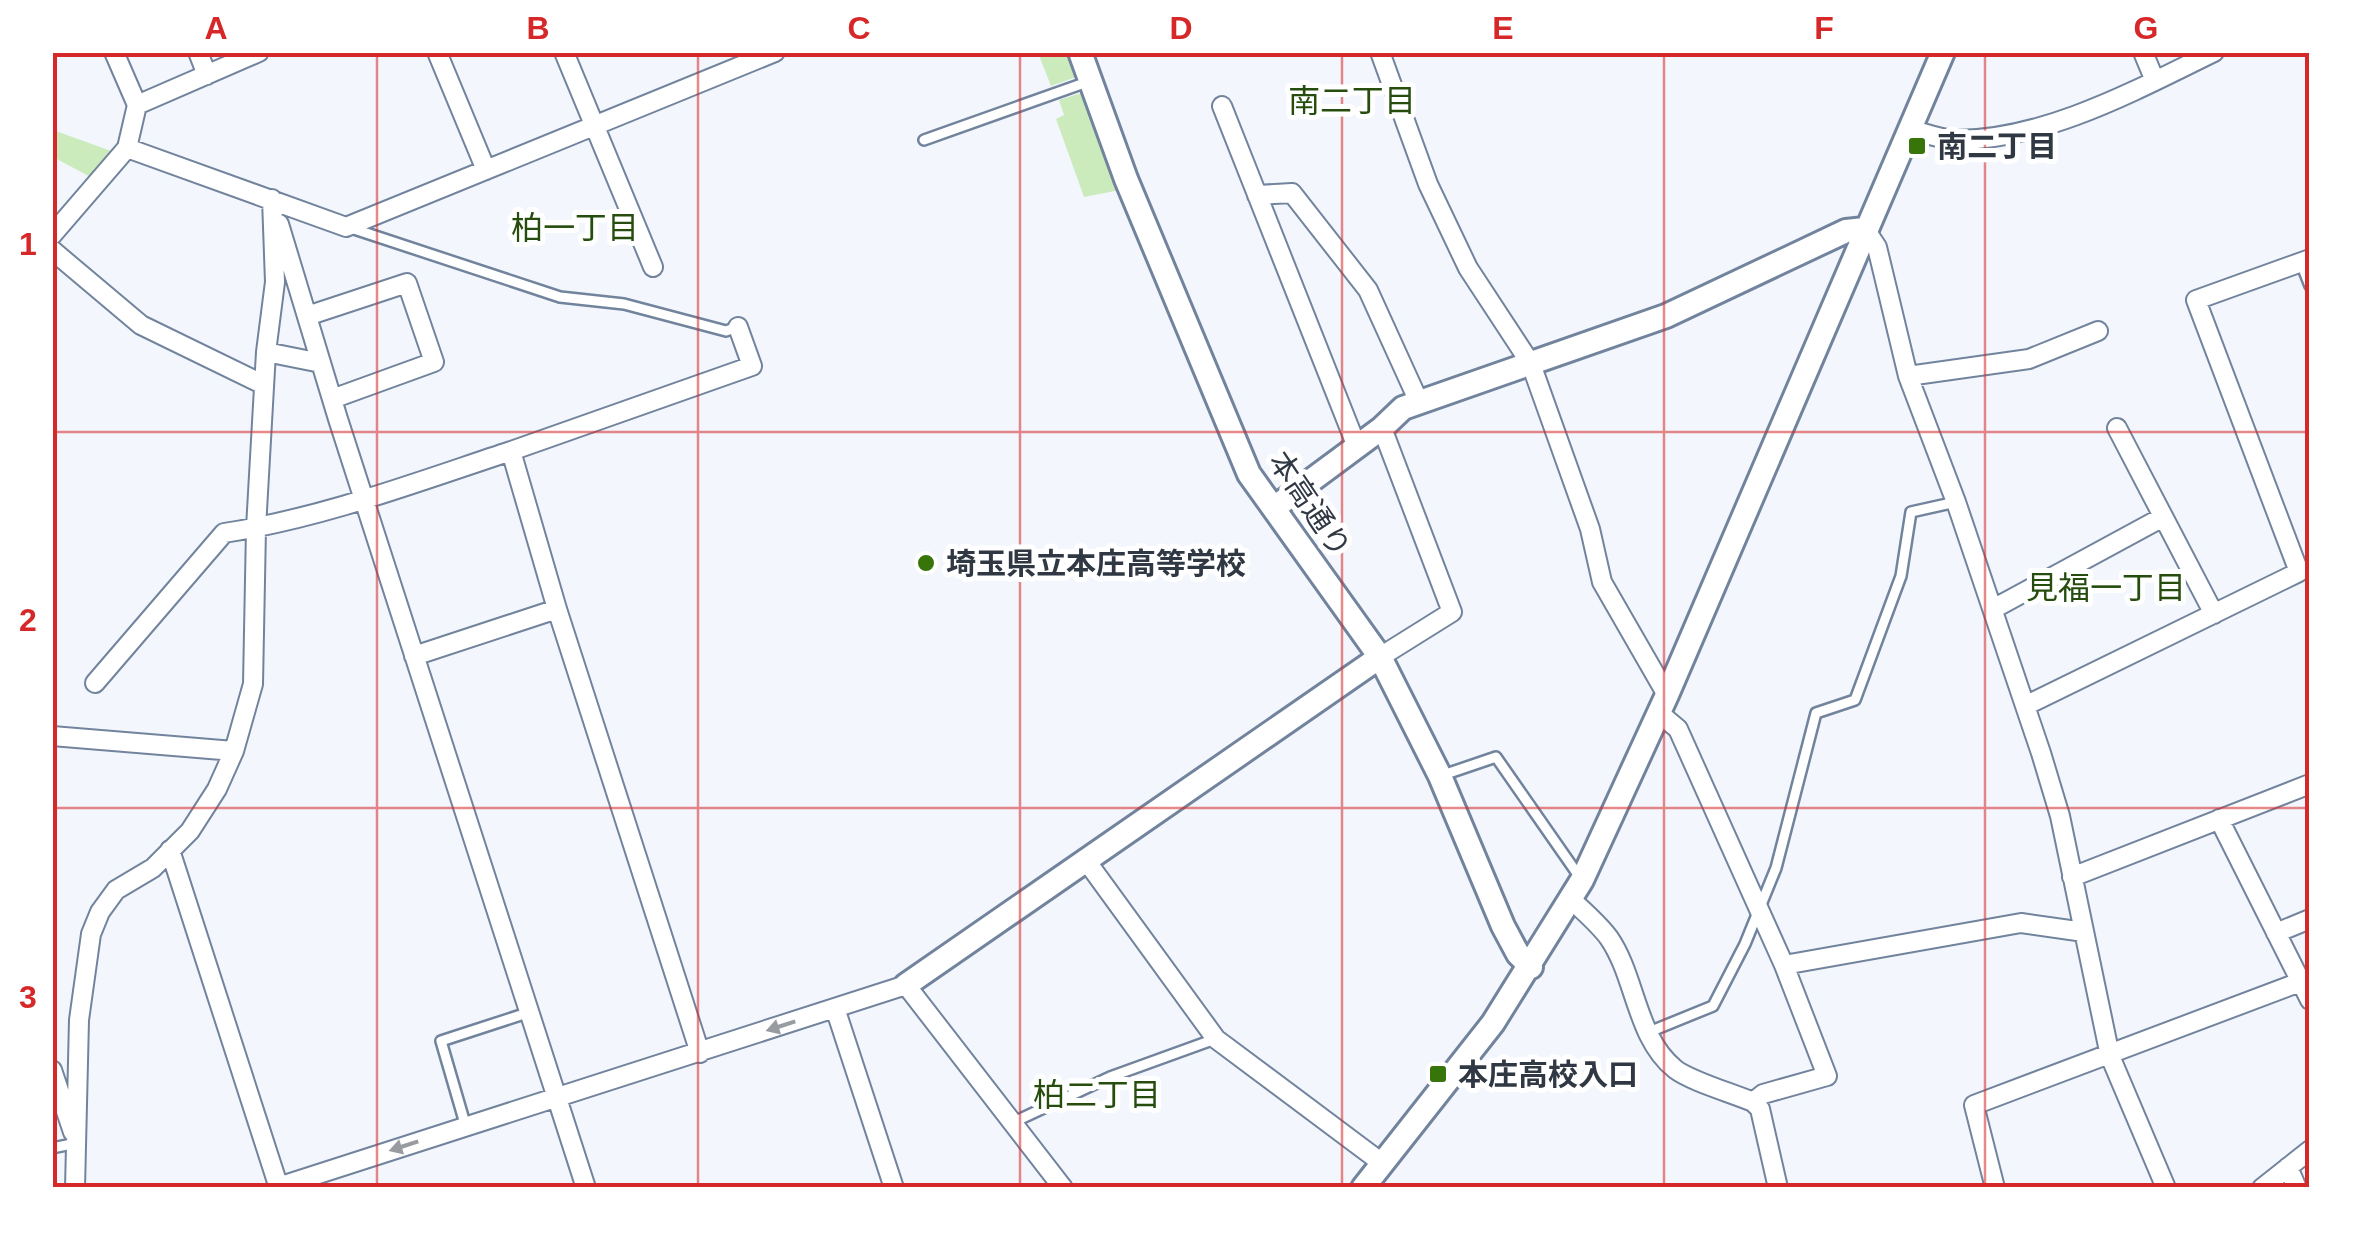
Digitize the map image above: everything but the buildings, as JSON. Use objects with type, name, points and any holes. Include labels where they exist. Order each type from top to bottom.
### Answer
[{"type":"street","points":[[52,235],[127,148],[137,106],[114,52]]},
{"type":"street","points":[[198,52],[208,75]]},
{"type":"street","points":[[137,106],[259,52]]},
{"type":"street","points":[[437,52],[486,170]]},
{"type":"street","points":[[564,52],[653,266]]},
{"type":"street","name":"本高通り","points":[[1080,52],[1131,191],[1249,474],[1380,657],[1440,776],[1503,926],[1530,968]]},
{"type":"street","points":[[1380,52],[1428,184],[1468,268],[1531,364],[1590,528],[1602,582],[1678,728],[1784,966],[1826,1076],[1764,1094],[1753,1102]]},
{"type":"street","points":[[1364,1188],[1493,1024],[1576,890],[1663,704],[1943,52]]},
{"type":"street","points":[[2143,52],[2155,82]]},
{"type":"street","points":[[1910,129],[1951,140],[2009,135],[2110,102],[2214,52]]},
{"type":"street","points":[[127,148],[346,226],[767,54]]},
{"type":"street","points":[[1222,106],[1356,447]]},
{"type":"street","points":[[1257,195],[1292,193],[1342,255],[1368,290],[1419,402]]},
{"type":"street","points":[[272,199],[332,399],[586,1188]]},
{"type":"street","points":[[75,1188],[79,1020],[91,934],[100,912],[116,890],[153,868],[199,817],[234,751],[252,684],[264,385],[275,282],[272,199]]},
{"type":"street","points":[[1274,508],[1403,408],[1666,316],[1846,231],[1865,229]]},
{"type":"street","points":[[1865,229],[1877,247],[1908,376],[1993,609],[2060,816],[2110,1056],[2166,1188]]},
{"type":"street","points":[[52,250],[141,325],[264,385]]},
{"type":"street","points":[[2025,706],[2299,572],[2196,300],[2305,261]]},
{"type":"street","points":[[307,316],[407,283],[434,362],[332,399]]},
{"type":"street","points":[[96,684],[224,533],[364,499],[511,452],[752,366],[738,326]]},
{"type":"street","points":[[1908,376],[2029,359],[2098,331]]},
{"type":"street","points":[[266,352],[321,363]]},
{"type":"street","points":[[170,850],[277,1187],[906,985],[1380,657],[1452,612],[1382,428]]},
{"type":"street","points":[[2117,428],[2214,614]]},
{"type":"street","points":[[511,452],[700,1052]]},
{"type":"street","points":[[1993,609],[2163,517]]},
{"type":"street","points":[[414,656],[558,609]]},
{"type":"street","points":[[52,736],[234,751]]},
{"type":"street","points":[[2072,877],[2310,784]]},
{"type":"street","points":[[2220,819],[2310,1000]]},
{"type":"street","points":[[1085,859],[1216,1039],[1382,1164]]},
{"type":"street","points":[[1576,890],[1610,938],[1649,1032],[1672,1067],[1687,1077],[1753,1102],[1765,1120],[1778,1188]]},
{"type":"street","points":[[2276,934],[2310,919]]},
{"type":"street","points":[[1784,966],[2021,923],[2084,932]]},
{"type":"street","points":[[1994,1188],[1974,1105],[2300,982]]},
{"type":"street","points":[[906,985],[1064,1188]]},
{"type":"street","points":[[835,1008],[894,1188]]},
{"type":"street","points":[[52,1070],[77,1143]]},
{"type":"street","points":[[2262,1188],[2310,1150]]},
{"type":"street","points":[[2288,1167],[2296,1188]]},
{"type":"lane","points":[[924,140],[1090,81]]},
{"type":"lane","points":[[346,226],[560,297],[624,304],[726,331],[738,326]]},
{"type":"lane","points":[[2305,261],[2310,286]]},
{"type":"lane","points":[[1649,1032],[1712,1006],[1760,912],[1776,868],[1816,713],[1854,700],[1901,576],[1910,512],[1956,502]]},
{"type":"lane","points":[[1440,776],[1496,757],[1576,890]]},
{"type":"lane","points":[[466,1127],[441,1041],[530,1012]]},
{"type":"lane","points":[[1014,1122],[1110,1076],[1216,1039]]},
{"type":"lane","points":[[52,1148],[77,1143]]},
{"type":"green space","points":[[1038,53],[1070,53],[1079,76],[1051,86]]},
{"type":"green space","points":[[1084,94],[1120,190],[1084,197],[1056,119],[1064,115],[1059,100]]},
{"type":"green space","points":[[53,130],[114,152],[96,180],[53,157]]},
{"type":"place","name":"南二丁目","points":[[1917,146]]},
{"type":"place","name":"埼玉県立本庄高等学校","points":[[926,563]]},
{"type":"place","name":"本庄高校入口","points":[[1438,1074]]},
{"type":"district","name":"南二丁目","points":[[1352,101]]},
{"type":"district","name":"柏一丁目","points":[[575,228]]},
{"type":"district","name":"見福一丁目","points":[[2106,588]]},
{"type":"district","name":"柏二丁目","points":[[1097,1095]]}]
